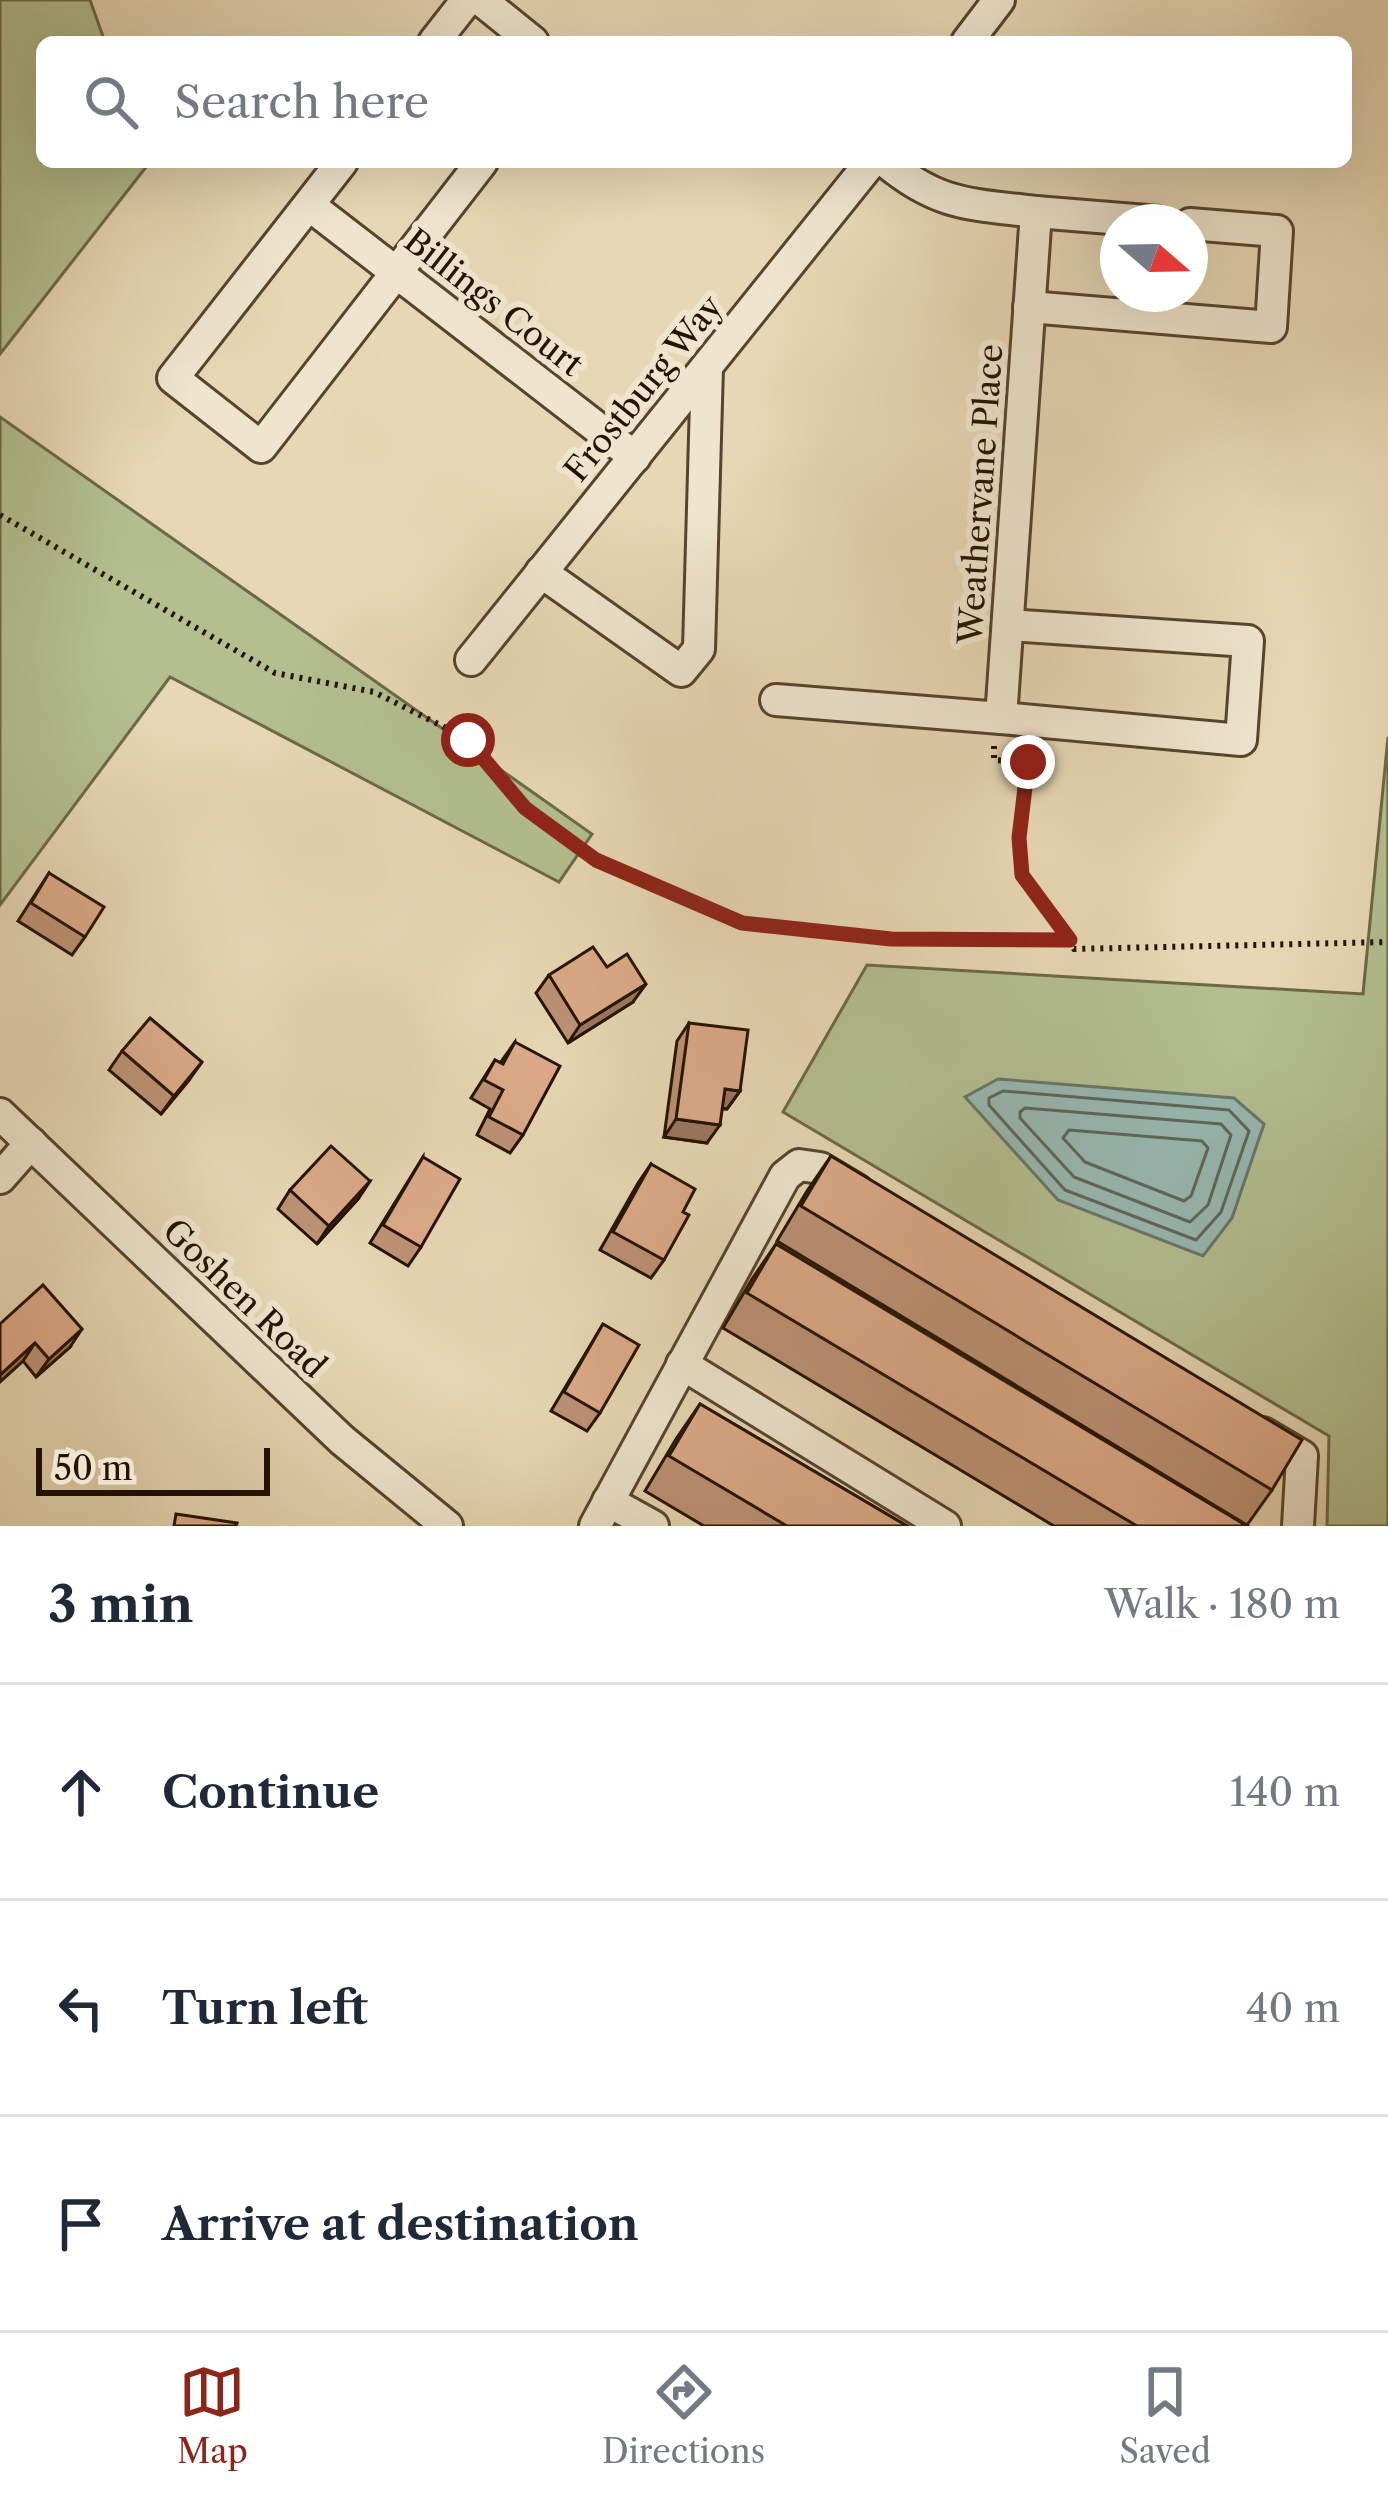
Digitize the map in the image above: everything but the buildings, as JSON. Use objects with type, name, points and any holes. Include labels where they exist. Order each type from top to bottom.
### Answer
[{"type":"street","points":[[439,36],[467,0]]},
{"type":"street","points":[[481,0],[526,36]]},
{"type":"street","points":[[972,36],[999,0]]},
{"type":"street","points":[[337,168],[173,378],[261,447],[477,168]]},
{"type":"street","name":"Frostburg Way","points":[[471,660],[866,168]]},
{"type":"street","points":[[893,168],[918,189],[948,201],[1100,217]]},
{"type":"street","name":"Billings Court","points":[[309,205],[634,457]]},
{"type":"street","name":"Weathervane Place","points":[[998,717],[1036,212]]},
{"type":"street","points":[[1029,307],[1271,327],[1277,231],[1208,225]]},
{"type":"street","points":[[542,572],[681,671],[699,649],[707,367]]},
{"type":"street","points":[[776,700],[1241,740],[1248,641],[1008,625]]},
{"type":"street","name":"Goshen Road","points":[[0,1114],[342,1440],[447,1526]]},
{"type":"street","points":[[0,1178],[32,1144]]},
{"type":"street","points":[[652,1526],[602,1513],[682,1364],[758,1251],[785,1175],[799,1165],[820,1168],[880,1204]]},
{"type":"street","points":[[682,1364],[945,1526]]},
{"type":"street","points":[[1242,1420],[1302,1456],[1298,1526]]},
{"type":"path","points":[[0,515],[275,673],[374,692],[468,740],[525,808],[596,860],[742,923],[891,939],[1070,940]]},
{"type":"path","points":[[998,717],[994,760],[1028,762],[1019,838],[1022,875],[1074,949],[1388,942]]},
{"type":"green space","points":[[0,0],[90,0],[103,36],[36,36],[36,168],[145,168],[0,354]]},
{"type":"green space","points":[[0,417],[592,834],[559,882],[170,677],[0,905]]},
{"type":"green space","points":[[1388,737],[1388,1526],[1327,1526],[1329,1436],[783,1112],[867,965],[1363,994]]},
{"type":"water","points":[[998,1079],[1234,1098],[1264,1124],[1232,1218],[1203,1256],[1058,1200],[965,1097]]},
{"type":"route","points":[[468,740],[525,808],[596,860],[742,923],[891,939],[1070,940],[1022,875],[1019,838],[1028,762]]}]
